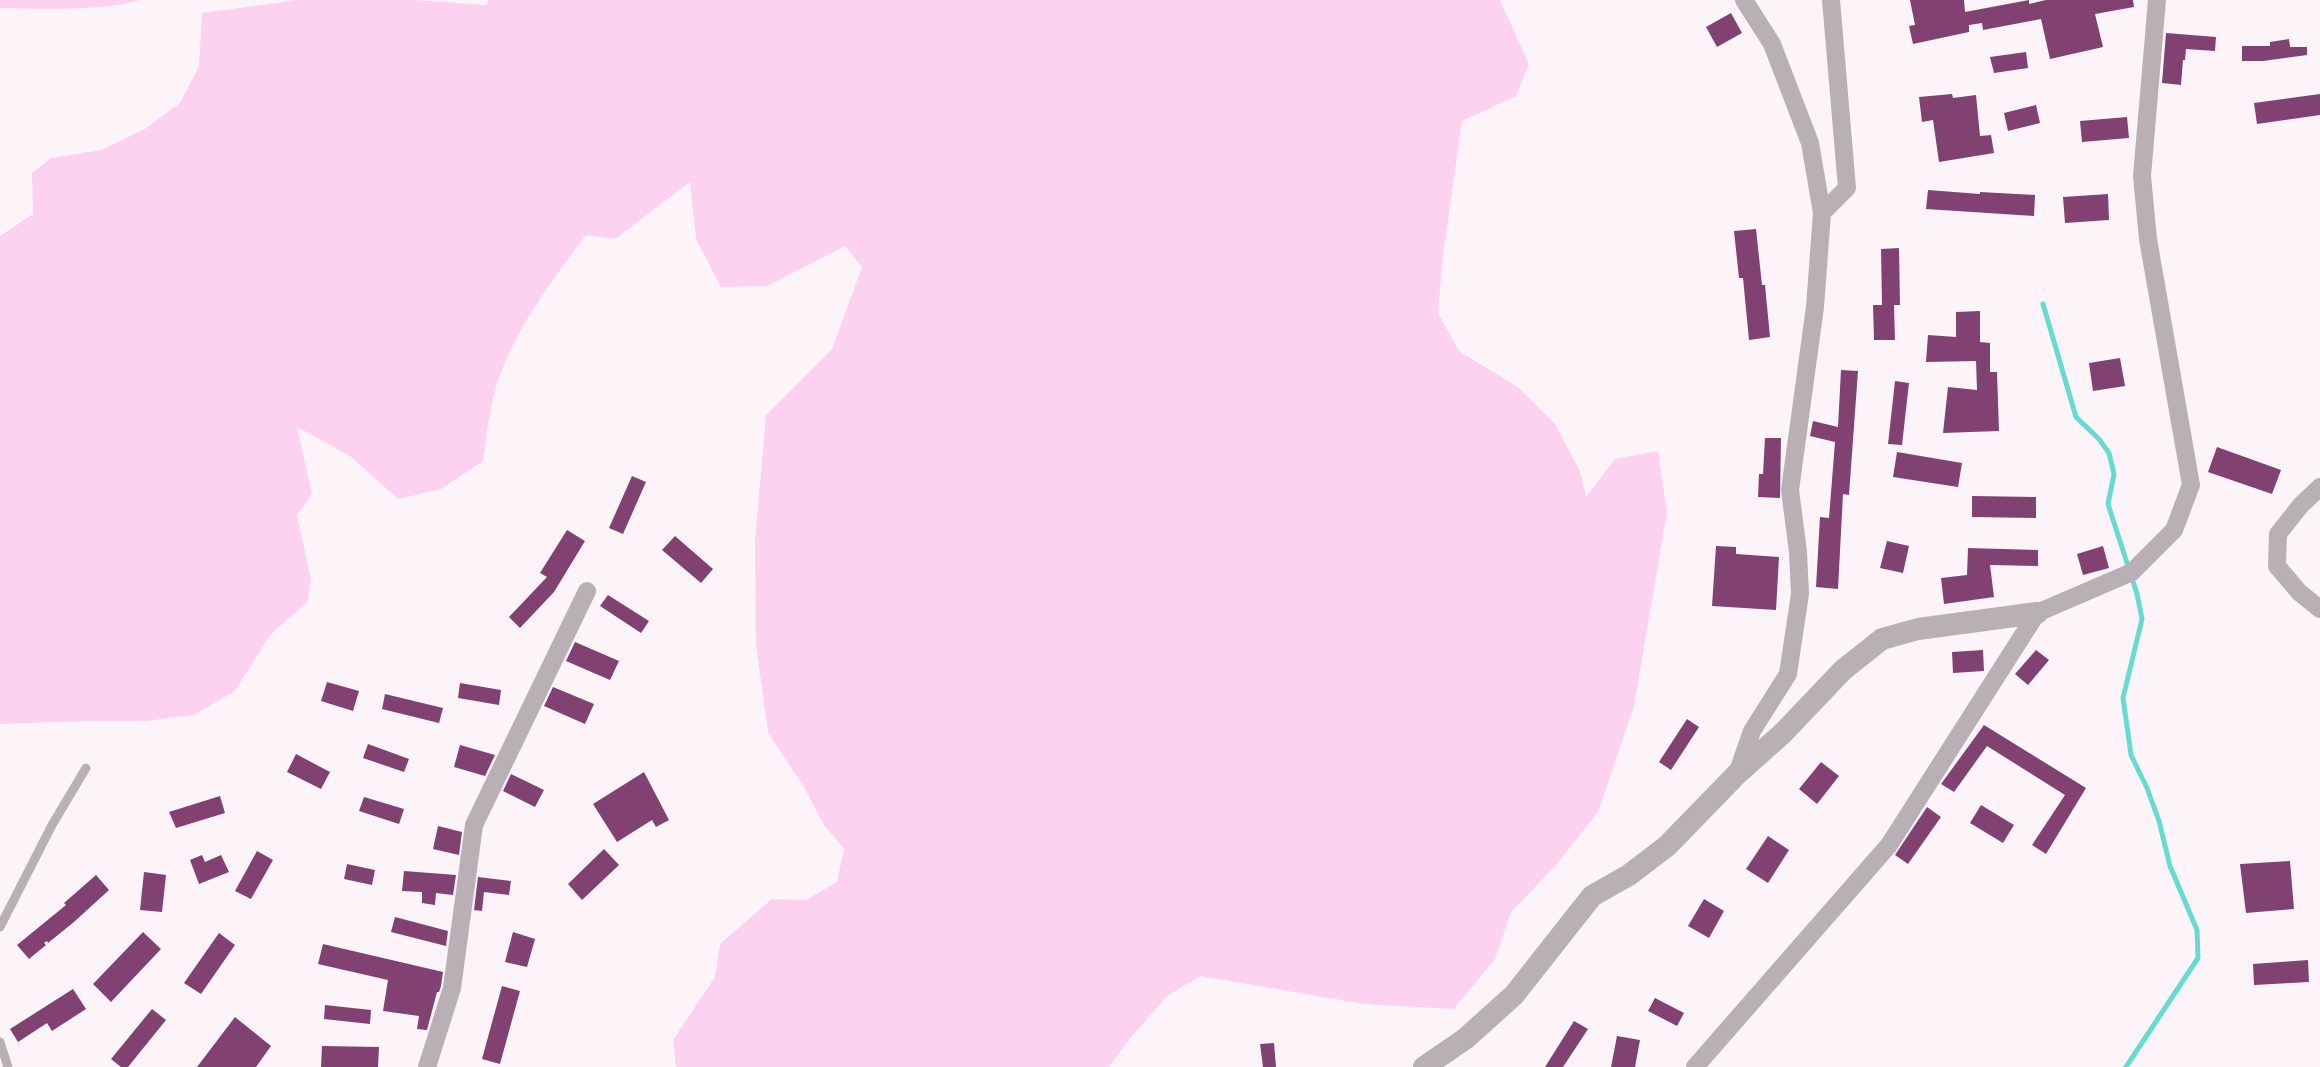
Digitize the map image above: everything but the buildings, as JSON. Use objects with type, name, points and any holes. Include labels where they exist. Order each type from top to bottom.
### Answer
[{"type":"street","points":[[1737,774],[1752,731],[1788,674],[1800,594],[1798,552],[1790,490],[1815,307],[1822,213],[1810,143],[1772,44],[1744,0]]},
{"type":"street","points":[[1822,213],[1847,188],[1831,0]]},
{"type":"street","points":[[1424,1067],[1465,1039],[1514,995],[1592,896],[1629,875],[1667,846],[1737,774],[1783,733],[1843,670],[1882,639],[1918,629],[2037,613],[2132,572],[2174,530],[2191,485],[2148,239],[2142,176],[2157,0]]},
{"type":"street","points":[[2320,487],[2301,505],[2278,534],[2277,566],[2299,592],[2320,609]]},
{"type":"street","points":[[427,1067],[452,988],[474,825],[587,591]]},
{"type":"street","points":[[1695,1067],[1889,845],[2037,613]]},
{"type":"lane","points":[[0,927],[52,825],[86,768]]},
{"type":"lane","points":[[0,1042],[8,1067]]},
{"type":"shaded area","points":[[0,0],[140,0],[90,8],[52,9],[0,8]]},
{"type":"shaded area","points":[[298,0],[416,0],[486,5],[489,0],[1500,0],[1529,64],[1516,96],[1462,121],[1443,255],[1438,313],[1459,351],[1519,388],[1555,424],[1580,471],[1586,497],[1615,459],[1658,451],[1667,512],[1634,706],[1598,812],[1557,864],[1511,912],[1495,959],[1454,1009],[1364,1004],[1200,976],[1167,996],[1127,1042],[1109,1067],[676,1067],[673,1040],[715,977],[720,944],[772,899],[806,900],[837,882],[844,849],[824,825],[804,787],[768,733],[756,644],[755,541],[766,415],[832,349],[862,267],[845,246],[767,286],[721,287],[696,239],[690,182],[615,239],[586,235],[524,324],[514,343],[497,384],[492,403],[483,461],[441,489],[398,499],[350,456],[297,427],[312,494],[297,515],[311,580],[307,602],[270,635],[235,691],[194,715],[146,721],[0,724],[0,236],[33,214],[32,173],[51,158],[101,150],[145,129],[180,103],[199,66],[202,13]]},
{"type":"waterway","points":[[2043,304],[2076,417],[2099,439],[2109,453],[2114,474],[2108,504],[2137,594],[2142,619],[2123,698],[2131,755],[2147,788],[2159,821],[2170,866],[2197,930],[2198,958],[2126,1067]]}]
